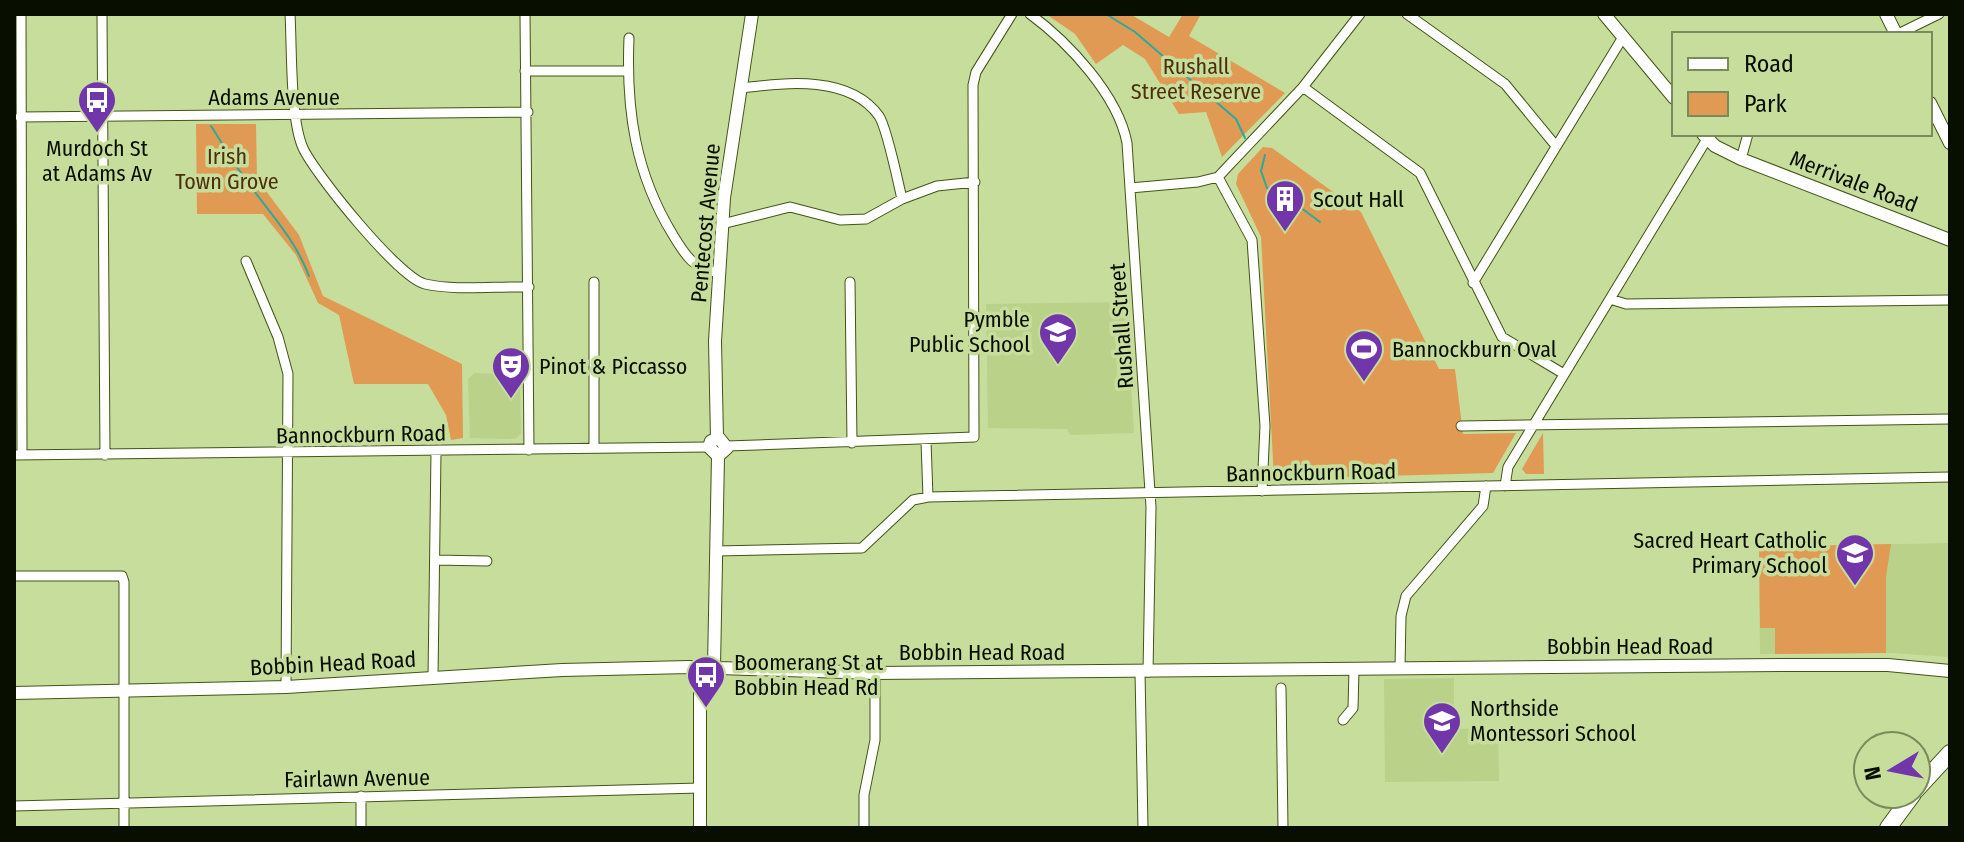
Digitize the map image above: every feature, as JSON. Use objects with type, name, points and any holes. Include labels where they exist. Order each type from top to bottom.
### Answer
[{"type":"highway","points":[[1932,758],[1950,739]]},
{"type":"highway","points":[[1932,772],[1950,753]]},
{"type":"highway","points":[[1876,828],[1889,810]]},
{"type":"highway","points":[[1888,828],[1901,810]]},
{"type":"main road","name":"Pentecost Avenue","points":[[700,828],[716,551],[718,447],[715,341],[722,224],[752,14]]},
{"type":"main road","points":[[1604,14],[1672,96]]},
{"type":"main road","points":[[1886,14],[1896,32]]},
{"type":"main road","points":[[1932,107],[1950,143]]},
{"type":"main road","name":"Merrivale Road","points":[[1705,136],[1741,159],[1950,240]]},
{"type":"main road","name":"Bobbin Head Road","points":[[14,693],[286,687],[707,667],[875,673],[1858,665],[1950,671]]},
{"type":"street","points":[[18,455],[21,14]]},
{"type":"street","points":[[102,14],[105,455]]},
{"type":"street","points":[[290,14],[297,115],[303,148],[353,216],[402,270],[423,284],[529,287]]},
{"type":"street","points":[[525,14],[529,450]]},
{"type":"street","points":[[722,224],[790,207],[840,220],[866,219],[902,199],[937,186],[975,182],[976,72],[1012,14]]},
{"type":"street","name":"Rushall Street","points":[[1030,14],[1069,44],[1121,122],[1130,188],[1151,507],[1144,672],[1143,828]]},
{"type":"street","points":[[1130,188],[1198,182],[1218,177],[1303,87],[1360,14]]},
{"type":"street","points":[[1407,14],[1505,84],[1556,146]]},
{"type":"street","points":[[1901,32],[1939,14]]},
{"type":"street","points":[[1473,283],[1623,37]]},
{"type":"street","points":[[629,38],[627,71],[634,140],[652,200],[691,262],[707,272],[719,272]]},
{"type":"street","points":[[525,71],[627,71]]},
{"type":"street","points":[[741,88],[801,81],[854,95],[880,117],[902,199]]},
{"type":"street","points":[[1303,87],[1420,173],[1473,283],[1507,342],[1564,374]]},
{"type":"street","name":"Adams Avenue","points":[[20,117],[528,112]]},
{"type":"street","points":[[1505,486],[1506,470],[1705,136]]},
{"type":"street","points":[[1741,159],[1747,136]]},
{"type":"street","points":[[1218,177],[1252,240],[1265,426],[1262,491]]},
{"type":"street","name":"Bannockburn Road","points":[[18,455],[718,447],[974,437],[975,182]]},
{"type":"street","points":[[246,261],[284,355],[288,453],[286,687]]},
{"type":"street","points":[[594,282],[594,448]]},
{"type":"street","points":[[850,282],[852,443]]},
{"type":"street","points":[[1610,299],[1626,304],[1950,300]]},
{"type":"street","points":[[1461,426],[1950,419]]},
{"type":"street","points":[[716,551],[862,548],[913,500],[928,497],[926,441]]},
{"type":"street","points":[[433,678],[436,452]]},
{"type":"street","name":"Bannockburn Road","points":[[928,497],[1950,477]]},
{"type":"street","points":[[1400,668],[1401,616],[1406,596],[1483,506],[1486,486]]},
{"type":"street","points":[[435,560],[487,561]]},
{"type":"street","points":[[14,576],[122,576],[126,590],[124,828]]},
{"type":"street","points":[[1343,720],[1353,708],[1354,669]]},
{"type":"street","points":[[864,828],[864,795],[875,740],[875,673]]},
{"type":"street","points":[[1281,688],[1283,828]]},
{"type":"street","name":"Fairlawn Avenue","points":[[14,806],[700,788]]},
{"type":"street","points":[[361,796],[361,828]]},
{"type":"shaded area","name":"Pymble Public School","points":[[1126,302],[1134,433],[1070,435],[1067,429],[988,428],[986,304]]},
{"type":"shaded area","points":[[474,373],[520,375],[521,434],[515,439],[470,438],[468,379]]},
{"type":"shaded area","name":"Sacred Heart Catholic Primary School","points":[[1950,543],[1950,657],[1891,653],[1760,654],[1759,547]]},
{"type":"shaded area","name":"Northside Montessori School","points":[[1454,678],[1454,729],[1498,728],[1499,781],[1385,782],[1384,679]]},
{"type":"green space","name":"Rushall Street Reserve","points":[[1046,14],[1130,14],[1169,37],[1183,14],[1201,14],[1189,36],[1285,93],[1222,157],[1206,112],[1179,114],[1145,59],[1123,45],[1096,64],[1075,34]]},
{"type":"green space","name":"Irish Town Grove","points":[[196,124],[256,124],[257,179],[299,235],[323,296],[462,364],[463,438],[451,440],[446,415],[428,384],[354,384],[339,315],[318,303],[296,255],[263,214],[197,214]]},
{"type":"green space","name":"Bannockburn Oval","points":[[1263,147],[1272,148],[1361,212],[1439,369],[1455,369],[1463,434],[1516,433],[1493,473],[1274,479],[1261,237],[1236,184],[1238,174]]},
{"type":"green space","points":[[1543,433],[1544,474],[1526,474],[1522,469]]},
{"type":"green space","name":"Sacred Heart Catholic Primary School","points":[[1891,544],[1886,577],[1886,653],[1775,654],[1775,628],[1760,628],[1759,547]]},
{"type":"waterway","points":[[1106,14],[1135,32],[1236,119],[1245,138]]},
{"type":"waterway","points":[[211,126],[287,235],[309,276]]},
{"type":"waterway","points":[[1265,155],[1261,171],[1267,188],[1284,195],[1320,222]]},
{"type":"place","name":"Murdoch St at Adams Av","points":[[97,134]]},
{"type":"place","name":"Scout Hall","points":[[1285,233]]},
{"type":"place","name":"Pymble Public School","points":[[1058,366]]},
{"type":"place","name":"Bannockburn Oval","points":[[1364,383]]},
{"type":"place","name":"Pinot & Piccasso","points":[[511,400]]},
{"type":"place","name":"Sacred Heart Catholic Primary School","points":[[1855,587]]},
{"type":"place","name":"Boomerang St at Bobbin Head Rd","points":[[706,709]]},
{"type":"place","name":"Northside Montessori School","points":[[1442,755]]}]
